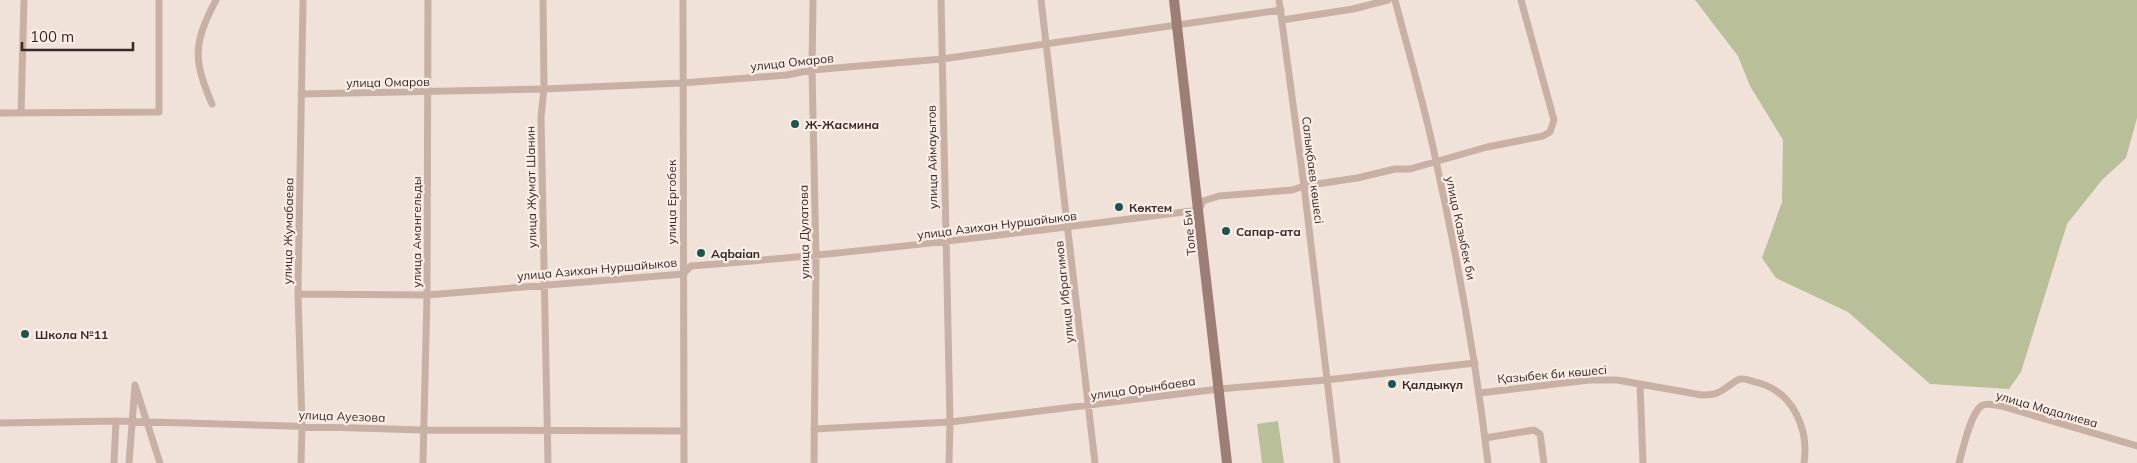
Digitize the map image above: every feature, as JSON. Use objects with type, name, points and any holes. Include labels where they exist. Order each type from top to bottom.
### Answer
[{"type":"main road","name":"Толе Би","points":[[1174,0],[1227,463]]},
{"type":"street","points":[[21,113],[24,0]]},
{"type":"street","points":[[0,113],[159,112],[159,0]]},
{"type":"street","points":[[212,104],[198,69],[197,52],[199,41],[216,0]]},
{"type":"street","name":"улица Жумабаева","points":[[301,463],[302,425],[298,294],[303,0]]},
{"type":"street","name":"улица Амангельды","points":[[423,463],[427,295],[428,0]]},
{"type":"street","name":"улица Жумат Шанин","points":[[543,0],[544,89],[541,117],[548,463]]},
{"type":"street","name":"улица Ергобек","points":[[683,0],[684,463]]},
{"type":"street","name":"улица Дулатова","points":[[813,0],[812,70],[816,257],[814,463]]},
{"type":"street","name":"улица Аймауытов","points":[[941,0],[950,422],[949,463]]},
{"type":"street","name":"улица Ибрагимов","points":[[1041,0],[1095,463]]},
{"type":"street","name":"Салықбаев көшесі","points":[[1279,0],[1304,186],[1337,463]]},
{"type":"street","points":[[1282,20],[1354,9],[1388,0]]},
{"type":"street","name":"улица Казыбек би","points":[[1395,0],[1436,161],[1476,363],[1488,463]]},
{"type":"street","name":"улица Азихан Нуршайыков","points":[[298,294],[427,295],[683,274],[691,266],[816,257],[945,243],[1199,210],[1203,200],[1219,196],[1292,190],[1304,186],[1357,178],[1395,169],[1410,169],[1436,161],[1543,136],[1550,132],[1554,120],[1521,0]]},
{"type":"street","name":"улица Омаров","points":[[301,94],[427,93],[544,89],[682,83],[787,75],[812,70],[942,59],[1281,10]]},
{"type":"street","name":"улица Орынбаева","points":[[814,429],[950,422],[1088,407],[1219,389],[1326,380],[1476,363]]},
{"type":"street","name":"Қазыбек би көшесі","points":[[1480,393],[1589,380],[1617,380],[1702,395],[1716,394],[1739,380],[1765,385],[1790,404],[1802,422],[1806,442],[1804,463]]},
{"type":"street","points":[[129,463],[135,385],[160,463]]},
{"type":"street","points":[[1640,385],[1643,463]]},
{"type":"street","name":"улица Мадалиева","points":[[1959,463],[1974,417],[1982,406],[1987,404],[2005,407],[2137,446]]},
{"type":"street","points":[[114,463],[116,421]]},
{"type":"street","name":"улица Ауезова","points":[[0,423],[116,421],[423,430],[684,431]]},
{"type":"street","points":[[1485,438],[1534,430],[1540,434],[1544,463]]},
{"type":"green space","points":[[1695,0],[2137,0],[2137,118],[2126,158],[2102,180],[2067,224],[2021,372],[2009,389],[1930,384],[1848,312],[1776,278],[1762,258],[1782,202],[1783,140],[1750,86],[1738,56]]},
{"type":"green space","points":[[1278,421],[1284,463],[1262,463],[1257,424]]},
{"type":"place","name":"Ж-Жасмина","points":[[795,124]]},
{"type":"place","name":"Көктем","points":[[1119,207]]},
{"type":"place","name":"Сапар-ата","points":[[1226,231]]},
{"type":"place","name":"Aqbaian","points":[[701,253]]},
{"type":"place","name":"Школа №11","points":[[25,334]]},
{"type":"place","name":"Қалдыкүл","points":[[1392,384]]}]
